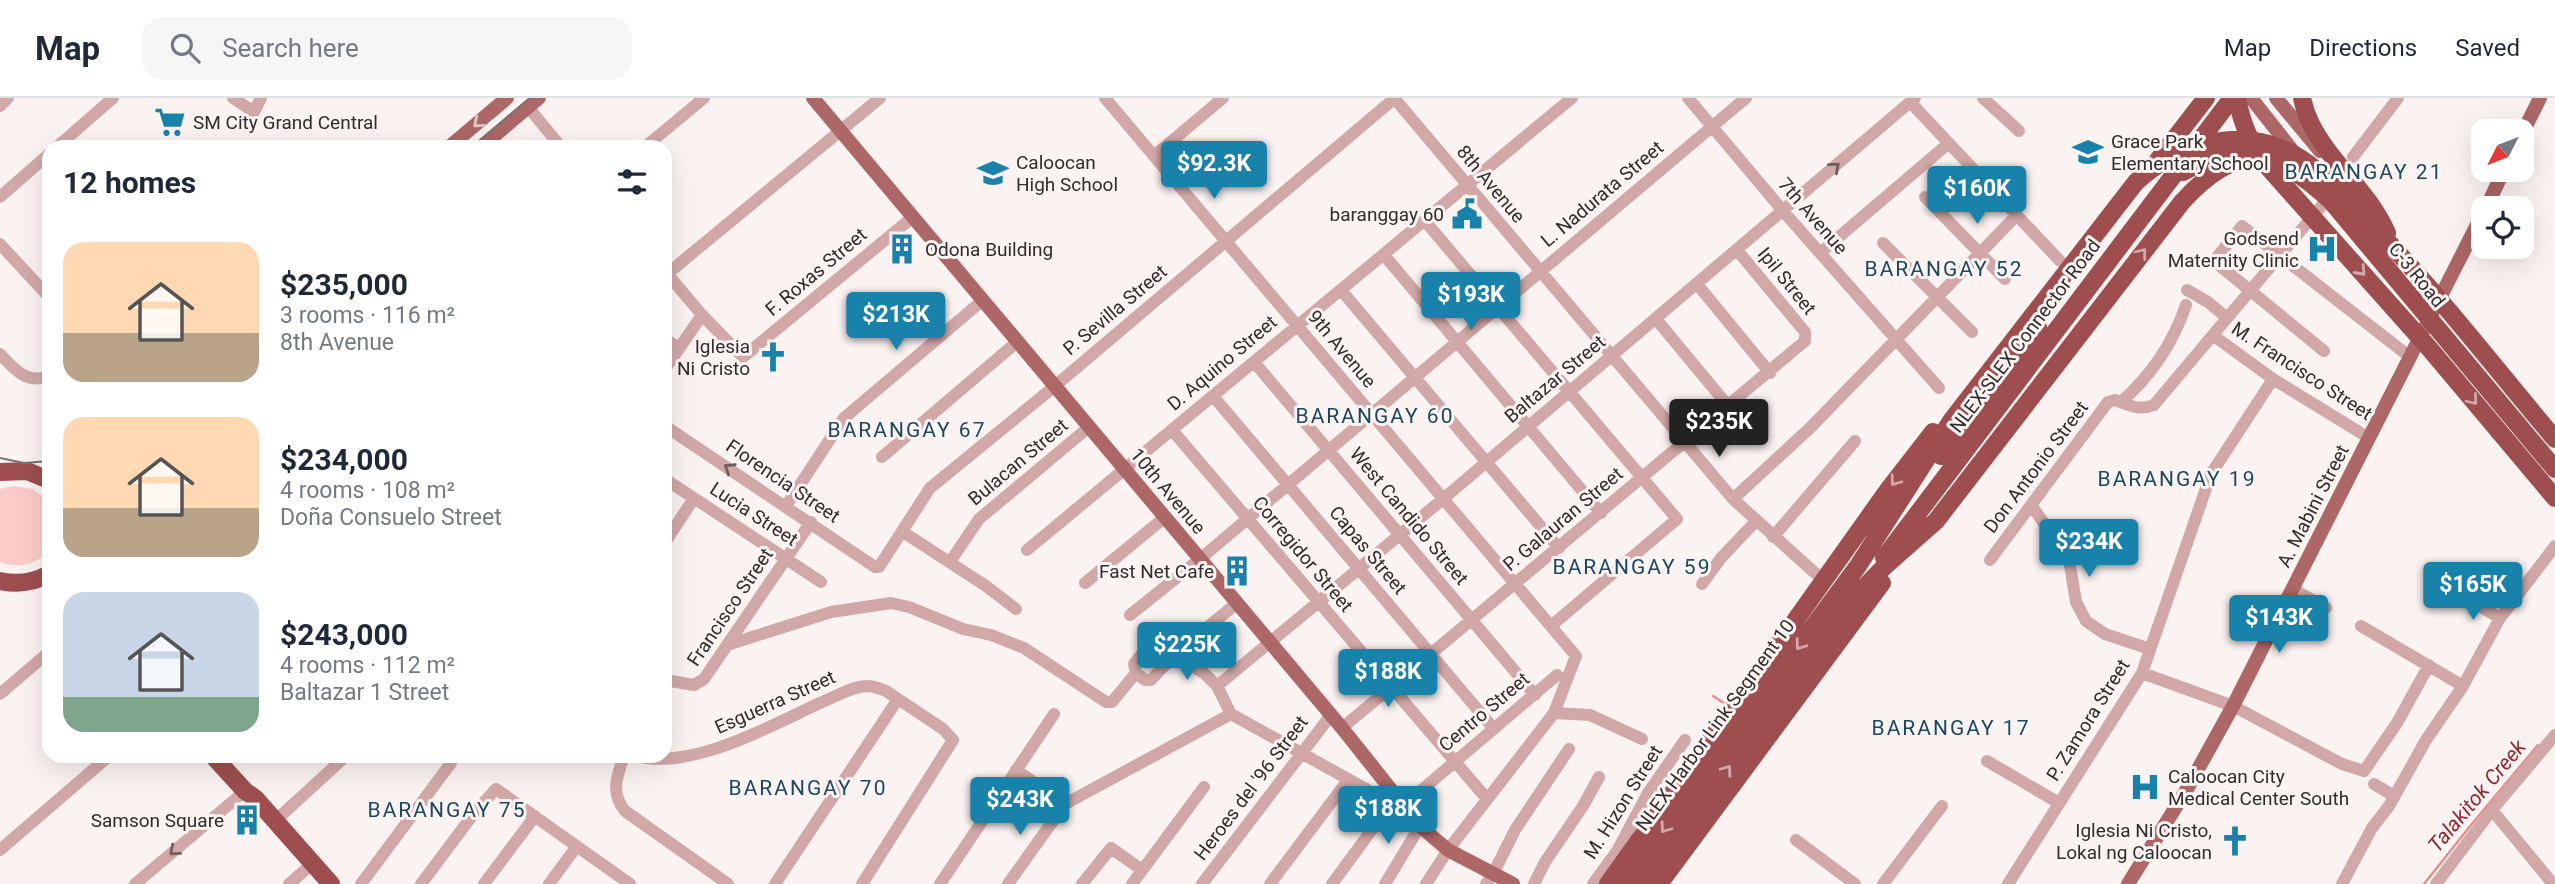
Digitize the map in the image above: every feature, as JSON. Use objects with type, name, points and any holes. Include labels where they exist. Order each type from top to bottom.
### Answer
[{"type":"highway","points":[[2192,117],[2199,98]]},
{"type":"highway","points":[[1608,884],[1911,458],[2094,245],[2207,98]]},
{"type":"highway","name":"NLEX-SLEX Connector Road","points":[[1846,595],[2213,98]]},
{"type":"highway","points":[[1659,884],[2236,98]]},
{"type":"highway","points":[[2236,98],[2252,145],[2267,166],[2429,348],[2555,498]]},
{"type":"highway","name":"NLEX-SLEX Connector Road","points":[[1846,595],[2236,98]]},
{"type":"highway","points":[[2302,98],[2310,123],[2325,147],[2379,215],[2393,246]]},
{"type":"highway","points":[[1846,595],[1969,398],[2136,182],[2167,158],[2206,143],[2232,139],[2283,148],[2313,168],[2393,246],[2555,437]]},
{"type":"highway","points":[[2183,172],[2216,154],[2241,148],[2264,150],[2284,158],[2304,172],[2329,197]]},
{"type":"highway","points":[[1846,595],[1885,566],[1936,521],[2182,202],[2214,171],[2230,163],[2266,160],[2293,171],[2331,201],[2555,469]]},
{"type":"highway","points":[[2094,245],[2116,263]]},
{"type":"highway","points":[[0,472],[19,470],[42,474]]},
{"type":"highway","points":[[0,581],[21,584],[42,580]]},
{"type":"highway","name":"NLEX Harbor Link Segment 10","points":[[1623,884],[1846,595]]},
{"type":"highway","name":"NLEX Harbor Link Segment 10","points":[[1642,884],[1846,595]]},
{"type":"highway","points":[[220,763],[276,820],[331,884]]},
{"type":"highway","points":[[231,763],[251,786],[250,795]]},
{"type":"main road","points":[[457,140],[507,98]]},
{"type":"main road","name":"10th Avenue","points":[[813,98],[1342,728],[1398,801],[1448,850],[1490,879],[1513,884]]},
{"type":"main road","name":"C-3 Road","points":[[2251,98],[2555,475]]},
{"type":"main road","name":"C-3 Road","points":[[2276,98],[2555,437]]},
{"type":"main road","points":[[2288,98],[2312,142]]},
{"type":"main road","points":[[2530,119],[2540,98]]},
{"type":"main road","points":[[489,140],[533,102]]},
{"type":"main road","name":"A. Mabini Street","points":[[2128,884],[2187,789],[2233,706],[2471,237]]},
{"type":"street","points":[[0,106],[8,98]]},
{"type":"street","points":[[65,140],[113,98]]},
{"type":"street","points":[[234,98],[254,113],[261,98]]},
{"type":"street","points":[[653,140],[704,98]]},
{"type":"street","points":[[672,267],[880,98]]},
{"type":"street","name":"9th Avenue","points":[[1105,98],[1576,656],[1554,713]]},
{"type":"street","points":[[1154,156],[1223,98]]},
{"type":"street","name":"8th Avenue","points":[[1394,98],[1684,444],[1733,499],[1815,573]]},
{"type":"street","name":"P. Sevilla Street","points":[[879,567],[930,488],[1055,386],[1394,98]]},
{"type":"street","name":"D. Aquino Street","points":[[1027,550],[1572,98]]},
{"type":"street","name":"7th Avenue","points":[[1688,98],[1783,211],[1939,388]]},
{"type":"street","name":"L. Nadurata Street","points":[[1130,615],[1200,559],[1746,98]]},
{"type":"street","points":[[1983,98],[2019,131]]},
{"type":"street","points":[[2353,158],[2398,98]]},
{"type":"street","points":[[1913,100],[1949,143],[2060,261]]},
{"type":"street","name":"Baltazar Street","points":[[1217,686],[1443,499],[1913,100]]},
{"type":"street","points":[[533,102],[557,140]]},
{"type":"street","points":[[1820,253],[1949,143]]},
{"type":"street","points":[[0,197],[42,160]]},
{"type":"street","points":[[1925,197],[2005,279]]},
{"type":"street","points":[[2118,401],[2143,408],[2154,405],[2329,197]]},
{"type":"street","points":[[1733,499],[1811,426],[2017,215]]},
{"type":"street","name":"F. Roxas Street","points":[[702,315],[743,358],[913,217]]},
{"type":"street","points":[[1425,221],[1677,521],[1551,626]]},
{"type":"street","points":[[2324,351],[2214,261],[2242,226],[2410,357]]},
{"type":"street","points":[[1883,243],[1972,332]]},
{"type":"street","points":[[0,244],[42,289]]},
{"type":"street","name":"Ipil Street","points":[[1737,250],[1807,337]]},
{"type":"street","points":[[1384,255],[1601,513]]},
{"type":"street","points":[[672,279],[702,315],[672,358]]},
{"type":"street","points":[[1697,284],[1770,373]]},
{"type":"street","points":[[1341,290],[1559,548]]},
{"type":"street","points":[[2187,290],[2208,302],[2227,318]]},
{"type":"street","points":[[786,506],[844,418],[983,300]]},
{"type":"street","name":"Don Antonio Street","points":[[1990,560],[2108,402],[2118,401],[2150,373],[2166,350],[2186,305]]},
{"type":"street","points":[[1656,318],[1728,407]]},
{"type":"street","name":"M. Francisco Street","points":[[2214,336],[2273,379],[2369,438]]},
{"type":"street","name":"P. Galauran Street","points":[[1342,728],[1770,373],[1804,343],[1807,337]]},
{"type":"street","points":[[882,457],[1018,341]]},
{"type":"street","points":[[672,343],[679,348]]},
{"type":"street","points":[[0,354],[29,379],[42,377]]},
{"type":"street","name":"West Candido Street","points":[[1254,362],[1535,695]]},
{"type":"street","name":"P. Zamora Street","points":[[2008,884],[2142,673],[2211,474],[2273,379]]},
{"type":"street","name":"Capas Street","points":[[1213,396],[1494,729]]},
{"type":"street","name":"Bulacan Street","points":[[950,562],[979,519],[1089,426]]},
{"type":"street","name":"Florencia Street","points":[[672,430],[875,567],[879,567]]},
{"type":"street","name":"Corregidor Street","points":[[1172,430],[1487,799]]},
{"type":"street","points":[[1773,537],[1855,441]]},
{"type":"street","name":"Lucia Street","points":[[672,484],[821,582]]},
{"type":"street","points":[[672,532],[694,498]]},
{"type":"street","points":[[2032,506],[2069,559],[2076,603],[2086,621],[2105,634],[2150,649]]},
{"type":"street","points":[[1085,583],[1164,518]]},
{"type":"street","points":[[1702,584],[1721,558],[1756,521]]},
{"type":"street","name":"Francisco Street","points":[[672,681],[699,684],[811,522]]},
{"type":"street","points":[[903,532],[1016,609]]},
{"type":"street","points":[[2342,884],[2372,828],[2463,686],[2500,618],[2555,546]]},
{"type":"street","points":[[2293,589],[2326,608]]},
{"type":"street","points":[[2463,596],[2500,618]]},
{"type":"street","points":[[727,645],[831,611],[891,603],[1024,648],[1109,703],[1136,673]]},
{"type":"street","points":[[1231,714],[1217,686],[1205,674],[1175,654],[1152,641],[1134,664],[1136,673],[1145,680],[1152,680],[1175,654],[1237,603]]},
{"type":"street","points":[[2361,626],[2463,686]]},
{"type":"street","points":[[0,694],[42,658]]},
{"type":"street","points":[[2142,673],[2233,706],[2342,764],[2364,771],[2397,723],[2428,665]]},
{"type":"street","name":"Centro Street","points":[[1332,884],[1398,801],[1455,761],[1558,675]]},
{"type":"street","name":"Esguerra Street","points":[[672,756],[715,750],[853,689],[877,687],[943,729],[953,740],[862,884]]},
{"type":"street","points":[[775,884],[898,699]]},
{"type":"street","points":[[1426,884],[1448,850],[1554,713],[1590,715],[1642,739]]},
{"type":"street","points":[[940,884],[1054,714]]},
{"type":"street","points":[[1008,884],[1062,807],[1231,714],[1384,799],[1398,801]]},
{"type":"street","name":"Heroes del '96 Street","points":[[1202,884],[1331,715]]},
{"type":"street","points":[[2435,884],[2555,734]]},
{"type":"street","name":"M. Hizon Street","points":[[1593,884],[1617,851],[1648,793],[1685,740]]},
{"type":"street","points":[[1490,879],[1515,830],[1569,749]]},
{"type":"street","points":[[1987,761],[2059,803]]},
{"type":"street","points":[[0,850],[101,763]]},
{"type":"street","points":[[276,820],[338,763]]},
{"type":"street","points":[[361,884],[451,763]]},
{"type":"street","points":[[621,763],[615,781],[618,803],[625,811],[728,884]]},
{"type":"street","points":[[1016,769],[1062,807]]},
{"type":"street","points":[[1534,884],[1599,777]]},
{"type":"street","points":[[1270,884],[1349,780]]},
{"type":"street","points":[[2374,783],[2394,796]]},
{"type":"street","points":[[1132,884],[1204,787]]},
{"type":"street","points":[[421,884],[475,812],[496,789],[577,846],[615,880],[630,884]]},
{"type":"street","points":[[135,884],[250,795]]},
{"type":"street","points":[[1883,884],[1942,806]]},
{"type":"street","points":[[2492,810],[2553,884]]},
{"type":"street","points":[[484,884],[535,816]]},
{"type":"street","points":[[1385,884],[1420,825]]},
{"type":"street","points":[[1796,840],[1855,884]]},
{"type":"street","points":[[549,884],[577,846]]},
{"type":"street","points":[[1082,884],[1111,848],[1142,870]]},
{"type":"street","points":[[289,884],[313,863]]},
{"type":"shaded area","points":[[13,486],[33,489],[42,496],[42,557],[38,560],[20,565],[0,562],[0,489]]},
{"type":"waterway","points":[[1713,696],[1728,706]]},
{"type":"waterway","name":"Talakitok Creek","points":[[2424,884],[2538,745]]},
{"type":"tram line","points":[[480,140],[530,98]]},
{"type":"tram line","points":[[0,458],[24,463],[42,462]]},
{"type":"place","name":"SM City Grand Central","points":[[170,122]]},
{"type":"place","name":"Grace Park Elementary School","points":[[2088,152]]},
{"type":"place","name":"Caloocan High School","points":[[993,173]]},
{"type":"place","name":"baranggay 60","points":[[1467,214]]},
{"type":"place","name":"Odona Building","points":[[902,249]]},
{"type":"place","name":"Godsend Maternity Clinic","points":[[2322,249]]},
{"type":"place","name":"Iglesia Ni Cristo","points":[[773,357]]},
{"type":"place","name":"Fast Net Cafe","points":[[1237,571]]},
{"type":"place","name":"Caloocan City Medical Center South","points":[[2145,787]]},
{"type":"place","name":"Samson Square","points":[[247,820]]},
{"type":"place","name":"Iglesia Ni Cristo, Lokal ng Caloocan","points":[[2235,841]]},
{"type":"district","name":"BARANGAY 21","points":[[2364,172]]},
{"type":"district","name":"BARANGAY 52","points":[[1944,269]]},
{"type":"district","name":"BARANGAY 60","points":[[1375,416]]},
{"type":"district","name":"BARANGAY 67","points":[[907,430]]},
{"type":"district","name":"BARANGAY 19","points":[[2177,479]]},
{"type":"district","name":"BARANGAY 59","points":[[1632,567]]},
{"type":"district","name":"BARANGAY 17","points":[[1951,728]]},
{"type":"district","name":"BARANGAY 70","points":[[808,788]]},
{"type":"district","name":"BARANGAY 75","points":[[447,810]]}]
